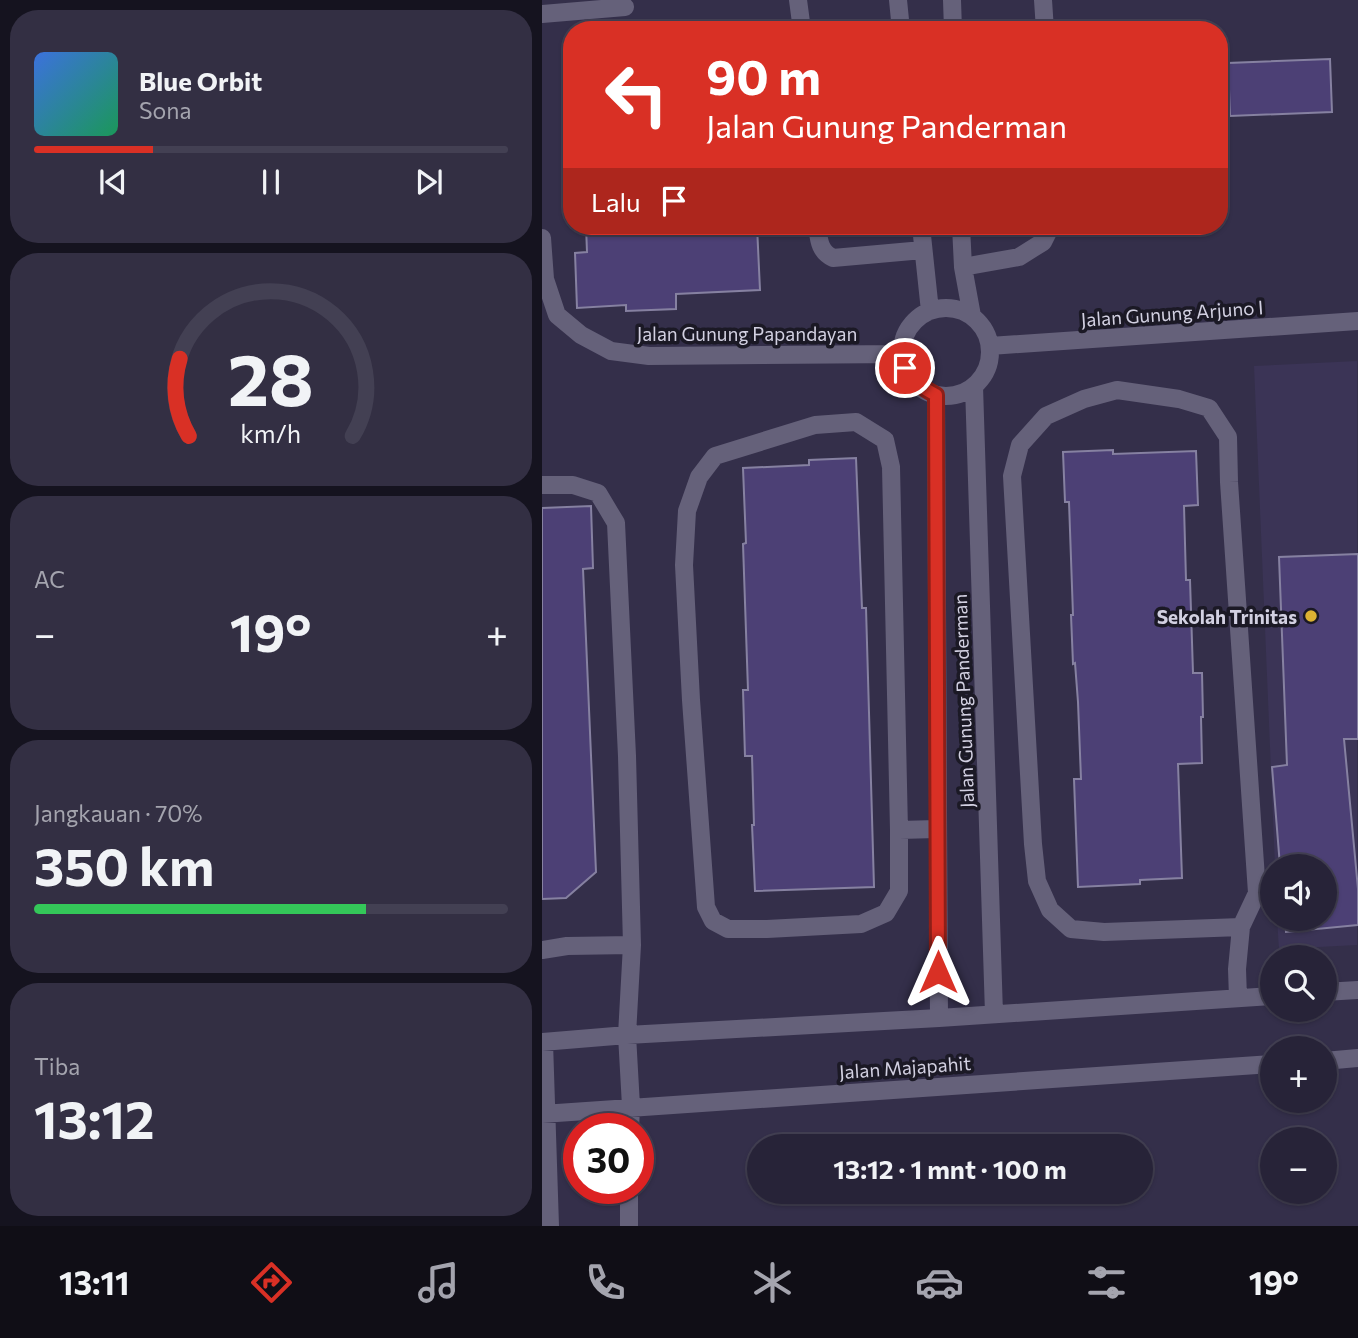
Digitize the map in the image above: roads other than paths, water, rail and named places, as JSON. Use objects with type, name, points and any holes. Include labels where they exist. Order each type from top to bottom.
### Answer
[{"type":"street","points":[[798,0],[801,21]]},
{"type":"street","points":[[898,0],[900,21]]},
{"type":"street","points":[[952,0],[953,21]]},
{"type":"street","points":[[1043,0],[1044,21]]},
{"type":"street","points":[[542,14],[625,7]]},
{"type":"street","points":[[818,235],[819,244],[826,254],[833,258],[923,250]]},
{"type":"street","points":[[922,235],[930,311]]},
{"type":"street","points":[[961,235],[963,267],[972,316]]},
{"type":"street","points":[[963,267],[1019,257],[1043,242],[1046,235]]},
{"type":"street","name":"Jalan Gunung Papandayan","points":[[542,238],[544,279],[557,315],[581,335],[611,351],[649,356],[902,354]]},
{"type":"street","points":[[974,386],[956,395],[936,395],[923,389],[905,368],[902,354],[905,337],[915,321],[930,311],[956,309],[972,316],[985,329],[990,346]]},
{"type":"street","name":"Jalan Gunung Arjuno I","points":[[990,346],[1358,321]]},
{"type":"street","name":"Jalan Gunung Panderman","points":[[990,346],[984,375],[974,386],[994,1014]]},
{"type":"street","points":[[1238,998],[1237,969],[1241,926],[1257,893],[1228,437],[1209,408],[1179,399],[1117,390],[1083,399],[1046,416],[1020,445],[1012,476],[1037,881],[1050,910],[1071,929],[1104,932],[1241,926]]},
{"type":"street","name":"Jalan Gunung Panderman","points":[[936,395],[939,1018]]},
{"type":"street","points":[[856,422],[886,440],[891,467],[899,830],[899,891],[886,913],[860,924],[728,929],[713,921],[706,908],[684,565],[687,511],[699,477],[715,456],[815,425],[856,422]]},
{"type":"street","points":[[542,485],[573,485],[598,493],[616,523],[627,756],[632,945],[627,1035],[631,1113]]},
{"type":"street","points":[[899,830],[938,829]]},
{"type":"street","points":[[542,950],[567,946],[632,945]]},
{"type":"street","points":[[1337,991],[1358,990]]},
{"type":"street","points":[[550,1226],[543,1042],[1260,997]]},
{"type":"street","points":[[1337,1060],[1358,1058]]},
{"type":"street","name":"Jalan Majapahit","points":[[545,1114],[1260,1065]]},
{"type":"street","points":[[629,1204],[629,1226]]},
{"type":"place","name":"Sekolah Trinitas","points":[[1311,616]]}]
